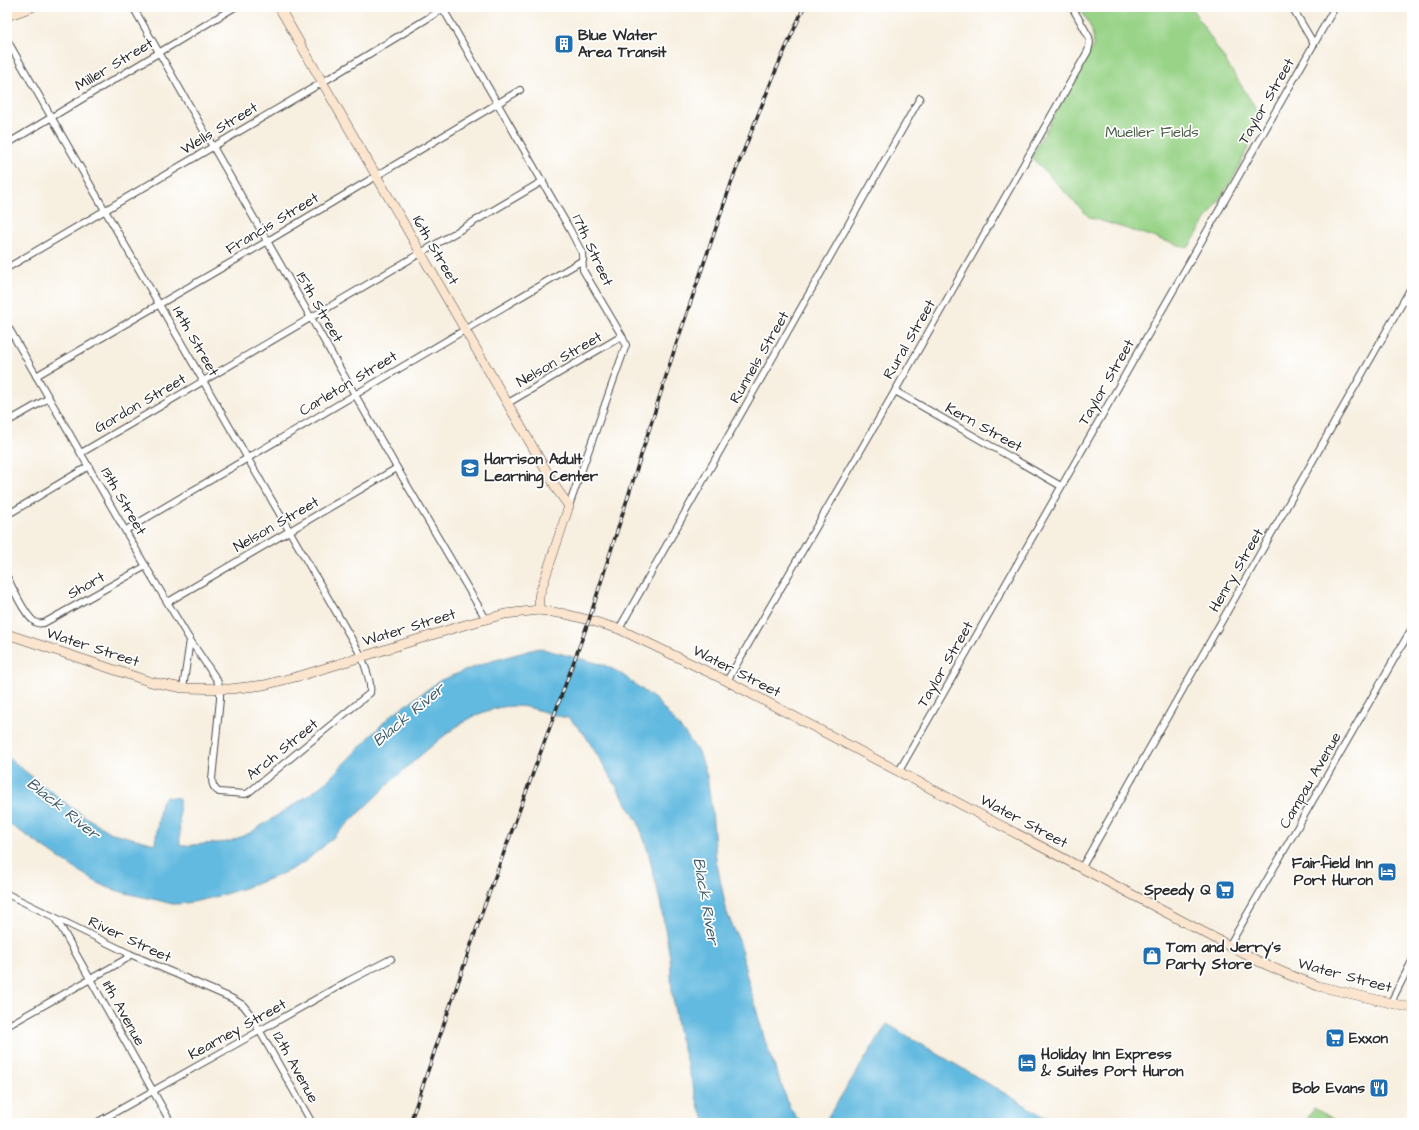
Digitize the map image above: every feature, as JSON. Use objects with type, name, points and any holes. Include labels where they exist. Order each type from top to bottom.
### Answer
[{"type":"street","points":[[7,16],[32,7]]},
{"type":"street","name":"15th Street","points":[[133,7],[312,317],[397,468],[486,619]]},
{"type":"street","name":"Miller Street","points":[[7,144],[235,7]]},
{"type":"street","name":"16th Street","points":[[279,7],[568,506]]},
{"type":"street","name":"Rural Street","points":[[727,681],[1088,51],[1090,43],[1089,37],[1072,7]]},
{"type":"street","points":[[1292,7],[1314,44]]},
{"type":"street","name":"Taylor Street","points":[[899,771],[1335,7]]},
{"type":"street","name":"Wells Street","points":[[7,268],[323,82],[443,8]]},
{"type":"street","name":"17th Street","points":[[443,8],[578,244],[582,253],[583,270],[626,345],[568,506],[539,596],[539,610]]},
{"type":"street","name":"14th Street","points":[[7,40],[362,657]]},
{"type":"street","name":"Francis Street","points":[[36,376],[268,241],[520,90]]},
{"type":"street","name":"Runnels Street","points":[[619,629],[920,98]]},
{"type":"street","name":"Gordon Street","points":[[81,453],[543,181]]},
{"type":"street","name":"Carleton Street","points":[[126,530],[583,260]]},
{"type":"street","name":"Henry Street","points":[[1082,867],[1412,286]]},
{"type":"street","name":"13th Street","points":[[7,324],[146,566],[190,640],[217,680],[220,689]]},
{"type":"street","name":"Nelson Street","points":[[508,403],[622,336]]},
{"type":"street","name":"Kern Street","points":[[894,391],[1062,486]]},
{"type":"street","points":[[7,422],[49,398]]},
{"type":"street","points":[[7,515],[89,466]]},
{"type":"street","name":"Nelson Street","points":[[168,602],[397,468]]},
{"type":"street","name":"Short","points":[[7,577],[28,614],[38,624],[44,623],[146,566]]},
{"type":"street","name":"Water Street","points":[[7,634],[151,682],[183,688],[220,689],[246,688],[264,685],[505,614],[539,610],[565,614],[608,625],[727,681],[1230,946],[1287,974],[1318,986],[1412,1008]]},
{"type":"street","name":"Campau Avenue","points":[[1230,946],[1412,628]]},
{"type":"street","points":[[183,688],[190,640]]},
{"type":"street","name":"Arch Street","points":[[220,689],[219,719],[212,783],[215,790],[219,792],[245,794],[251,791],[370,693],[371,688],[362,657]]},
{"type":"street","name":"River Street","points":[[7,894],[130,954],[231,998],[243,1005]]},
{"type":"street","name":"11th Avenue","points":[[53,916],[62,929],[171,1123]]},
{"type":"street","points":[[7,1026],[126,959],[130,954]]},
{"type":"street","name":"Kearney Street","points":[[96,1123],[391,959]]},
{"type":"street","points":[[1391,1002],[1412,961]]},
{"type":"street","name":"12th Avenue","points":[[243,1005],[260,1031],[312,1123]]},
{"type":"green space","name":"Mueller Fields","points":[[1079,7],[1191,7],[1262,118],[1235,175],[1188,248],[1089,217],[1031,157],[1093,46],[1094,41],[1092,30]]},
{"type":"green space","points":[[1314,1108],[1340,1123],[1305,1123]]},
{"type":"water","name":"Black River","points":[[539,648],[604,665],[620,673],[656,700],[687,736],[700,755],[707,776],[716,859],[727,913],[740,943],[746,973],[765,1041],[790,1108],[801,1123],[707,1123],[699,1108],[678,1031],[672,993],[670,957],[660,901],[648,851],[638,822],[585,735],[569,718],[520,706],[499,707],[474,716],[441,738],[421,755],[322,848],[307,860],[296,867],[262,882],[221,895],[186,903],[171,904],[101,885],[12,826],[7,820],[7,757],[72,808],[109,832],[155,844],[161,802],[165,797],[179,798],[180,846],[228,842],[250,833],[309,795],[326,782],[390,716],[441,680],[485,663]]},
{"type":"water","points":[[887,1024],[1055,1123],[824,1123]]},
{"type":"railway","points":[[410,1123],[484,907],[589,620],[674,351],[734,175],[776,70],[804,7]]},
{"type":"place","name":"Blue Water Area Transit","points":[[564,44]]},
{"type":"place","name":"Harrison Adult Learning Center","points":[[470,468]]},
{"type":"place","name":"Fairfield Inn Port Huron","points":[[1387,872]]},
{"type":"place","name":"Speedy Q","points":[[1225,890]]},
{"type":"place","name":"Tom and Jerry's Party Store","points":[[1152,956]]},
{"type":"place","name":"Exxon","points":[[1335,1038]]},
{"type":"place","name":"Holiday Inn Express & Suites Port Huron","points":[[1027,1063]]},
{"type":"place","name":"Bob Evans","points":[[1379,1088]]}]
